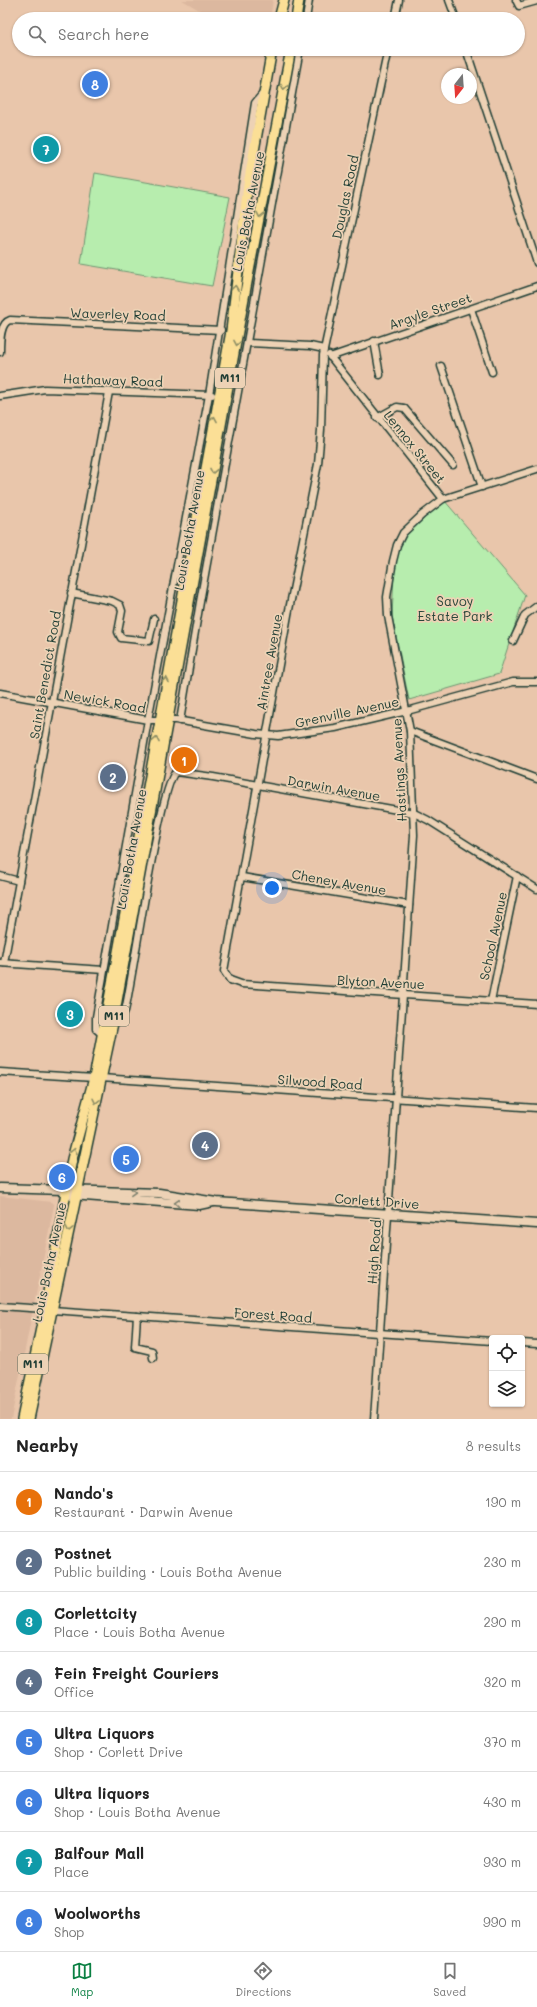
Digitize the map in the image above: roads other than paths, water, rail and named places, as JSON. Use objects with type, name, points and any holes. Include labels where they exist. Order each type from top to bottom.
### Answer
[{"type":"main road","points":[[281,12],[284,0]]},
{"type":"main road","points":[[297,12],[299,0]]},
{"type":"main road","name":"Louis Botha Avenue","points":[[22,1419],[76,1193],[98,1078],[114,1016],[155,786],[164,719],[230,331],[248,185],[271,56]]},
{"type":"main road","name":"Louis Botha Avenue","points":[[218,396],[290,56]]},
{"type":"main road","name":"Louis Botha Avenue","points":[[29,1419],[48,1310],[63,1192],[76,1145],[98,1078],[103,1035],[140,833],[164,719]]},
{"type":"main road","name":"Corlett Drive","points":[[0,1188],[76,1193],[159,1193],[216,1202],[537,1224]]},
{"type":"street","points":[[307,12],[309,0]]},
{"type":"street","points":[[396,12],[398,0]]},
{"type":"street","points":[[449,0],[453,12]]},
{"type":"street","points":[[516,0],[519,6],[533,1]]},
{"type":"street","name":"Louis Botha Avenue","points":[[180,721],[200,602],[299,56]]},
{"type":"street","name":"Douglas Road","points":[[324,349],[387,56]]},
{"type":"street","points":[[468,56],[537,263]]},
{"type":"street","name":"Louis Botha Avenue","points":[[103,1035],[96,1029],[95,1023],[104,970],[148,720],[218,396],[220,330],[255,103],[264,92]]},
{"type":"street","name":"Argyle Street","points":[[330,357],[537,286]]},
{"type":"street","points":[[471,308],[492,372]]},
{"type":"street","name":"Waverley Road","points":[[0,352],[2,326],[5,322],[15,320],[220,330]]},
{"type":"street","points":[[374,341],[380,375]]},
{"type":"street","points":[[248,343],[302,345],[324,349]]},
{"type":"street","name":"Lennox Street","points":[[324,349],[377,418],[443,499],[537,469]]},
{"type":"street","name":"Aintree Avenue","points":[[227,976],[224,964],[242,877],[318,464],[321,430],[322,368],[324,349]]},
{"type":"street","points":[[441,366],[482,487]]},
{"type":"street","name":"Hathaway Road","points":[[0,396],[34,390],[218,396]]},
{"type":"street","name":"Saint Benedict Road","points":[[2,963],[19,881],[109,392]]},
{"type":"street","points":[[377,418],[397,407],[404,408],[453,465]]},
{"type":"street","name":"Hastings Avenue","points":[[400,1039],[414,813],[410,731],[388,616],[387,597],[392,561],[397,545],[404,533],[422,515],[443,499]]},
{"type":"street","points":[[71,593],[112,601],[120,605],[122,611],[118,635],[121,638],[149,642],[154,619]]},
{"type":"street","points":[[513,641],[525,615],[536,606]]},
{"type":"street","name":"Grenville Avenue","points":[[164,719],[267,736],[318,731],[407,711],[513,682],[537,682]]},
{"type":"street","name":"Newick Road","points":[[0,694],[148,720],[164,719]]},
{"type":"street","points":[[410,731],[537,779]]},
{"type":"street","name":"Louis Botha Avenue","points":[[114,1016],[119,1016],[125,1011],[155,844],[167,789],[171,777],[178,772]]},
{"type":"street","name":"Darwin Avenue","points":[[178,772],[414,813],[428,820],[537,889]]},
{"type":"street","points":[[155,786],[167,789]]},
{"type":"street","points":[[129,831],[140,833]]},
{"type":"street","points":[[145,842],[155,844]]},
{"type":"street","points":[[0,876],[19,881]]},
{"type":"street","name":"School Avenue","points":[[491,1001],[517,876]]},
{"type":"street","name":"Cheney Avenue","points":[[242,877],[409,906]]},
{"type":"street","points":[[2,963],[104,970]]},
{"type":"street","name":"Blyton Avenue","points":[[227,976],[230,980],[241,984],[537,1004]]},
{"type":"street","name":"High Road","points":[[374,1419],[400,1039]]},
{"type":"street","name":"Silwood Road","points":[[0,1072],[537,1108]]},
{"type":"street","name":"Forest Road","points":[[0,1306],[489,1340]]},
{"type":"street","points":[[137,1316],[135,1347],[152,1351],[153,1358]]},
{"type":"street","points":[[525,1343],[537,1344]]},
{"type":"place","name":"Woolworths","points":[[95,84]]},
{"type":"place","name":"Balfour Mall","points":[[46,149]]},
{"type":"place","name":"Nando's","points":[[184,760]]},
{"type":"place","name":"Postnet","points":[[113,777]]},
{"type":"place","name":"Corlettcity","points":[[70,1014]]},
{"type":"place","name":"Fein Freight Couriers","points":[[205,1145]]},
{"type":"place","name":"Ultra Liquors","points":[[126,1159]]},
{"type":"place","name":"Ultra liquors","points":[[62,1177]]},
{"type":"park label","name":"Savoy Estate Park","points":[[455,608]]}]
